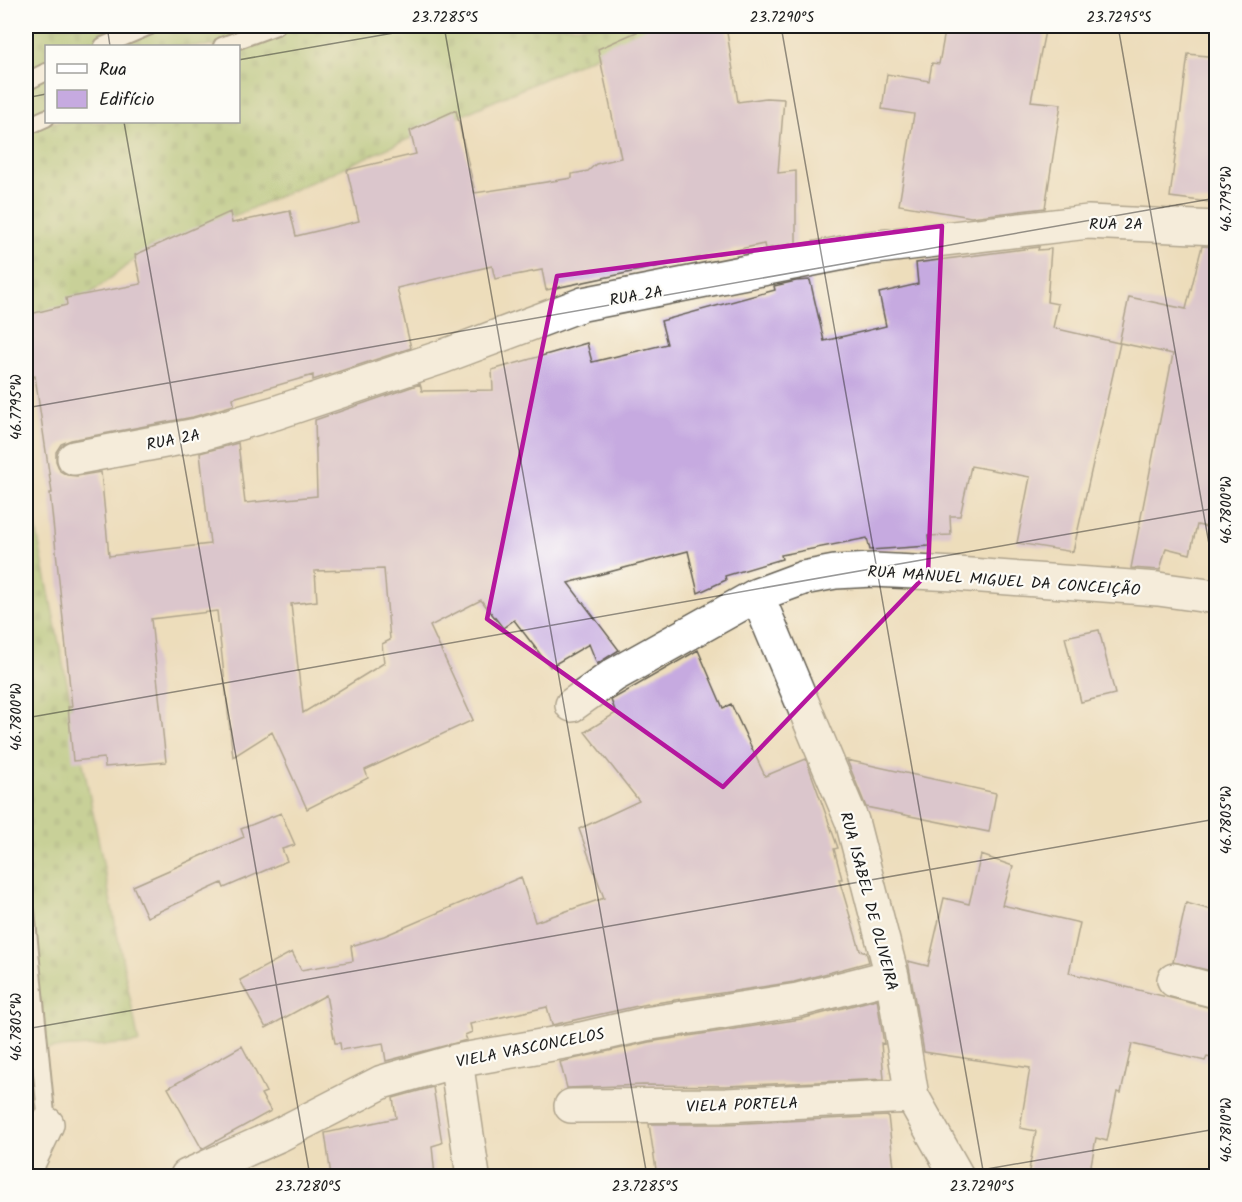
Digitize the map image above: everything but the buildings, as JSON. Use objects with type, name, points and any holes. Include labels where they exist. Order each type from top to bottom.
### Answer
[{"type":"street","name":"RUA 2A","points":[[74,458],[197,435],[275,413],[442,357],[583,304],[869,248],[1089,222],[1216,228]]},
{"type":"street","name":"RUA MANUEL MIGUEL DA CONCEIÇÃO","points":[[572,705],[614,675],[757,595],[803,578],[835,572],[873,570],[1158,589],[1216,597]]},
{"type":"street","name":"RUA ISABEL DE OLIVEIRA","points":[[757,595],[852,821],[892,976],[912,1096],[957,1176]]},
{"type":"street","name":"VIELA VASCONCELOS","points":[[187,1176],[279,1135],[382,1082],[456,1061],[571,1041],[645,1024],[798,1000],[892,976]]},
{"type":"street","points":[[1174,980],[1216,991]]},
{"type":"street","points":[[456,1061],[473,1176]]},
{"type":"street","name":"VIELA PORTELA","points":[[571,1106],[726,1105],[912,1096]]},
{"type":"street","points":[[26,1168],[36,1124]]},
{"type":"lane","points":[[105,45],[150,26]]},
{"type":"lane","points":[[225,45],[276,26]]},
{"type":"lane","points":[[26,82],[45,72]]},
{"type":"lane","points":[[26,127],[45,118]]},
{"type":"lane","points":[[26,911],[36,1124]]},
{"type":"highlighted area","points":[[942,226],[928,573],[723,787],[487,619],[557,276]]},
{"type":"green space","points":[[26,26],[671,26],[607,51],[133,261],[26,343]]},
{"type":"green space","points":[[26,478],[139,1043],[26,1050]]}]
